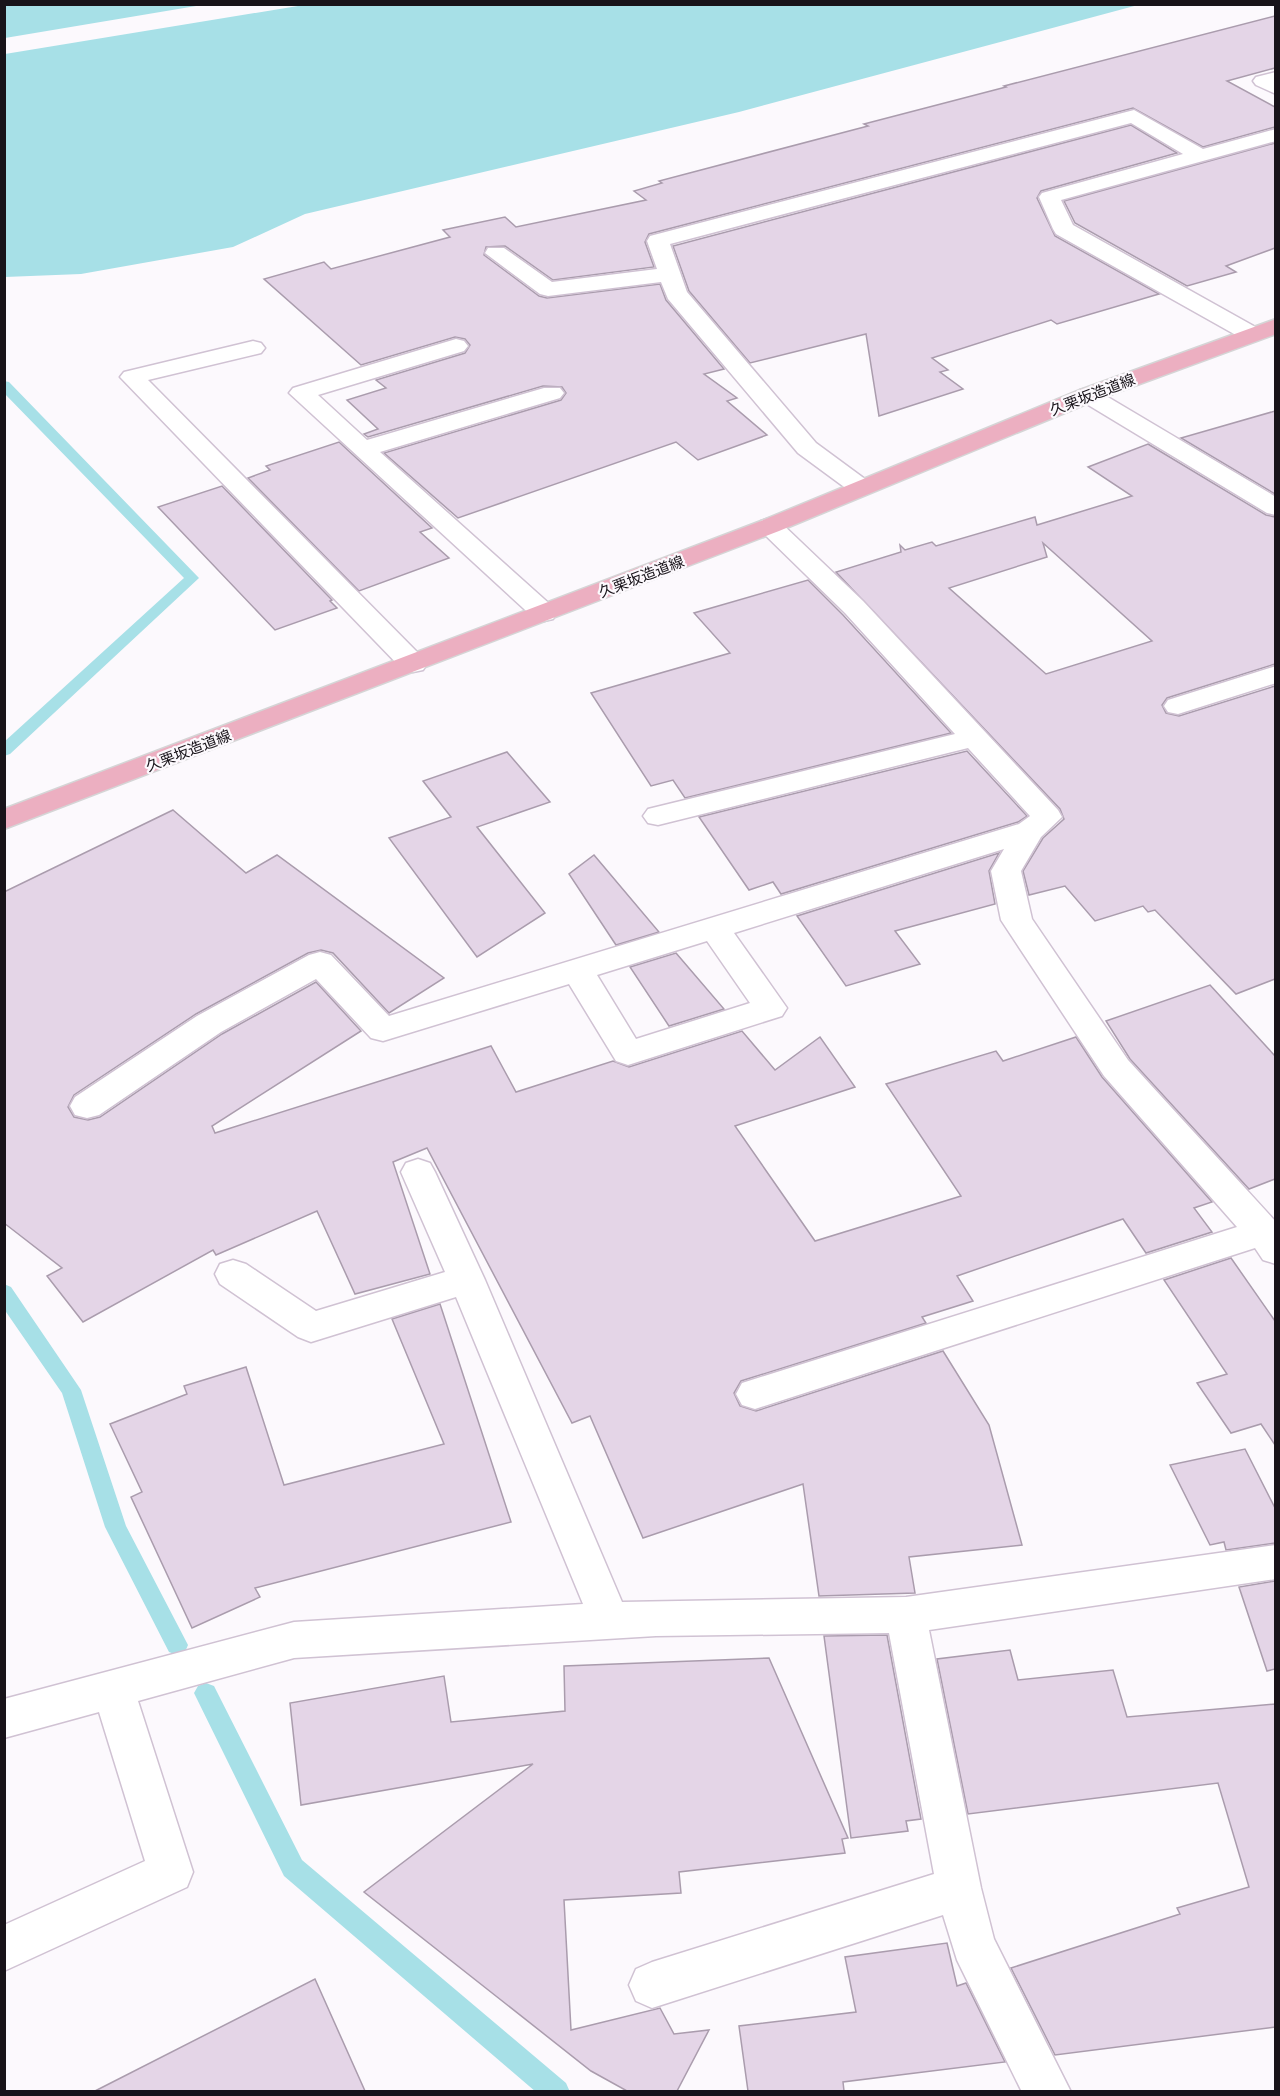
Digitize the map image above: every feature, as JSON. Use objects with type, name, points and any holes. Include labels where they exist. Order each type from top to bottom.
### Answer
[{"type":"main road","name":"久栗坂造道線","points":[[4,820],[770,526],[1088,395],[1263,330]]},
{"type":"street","points":[[1275,78],[1263,81],[1275,88]]},
{"type":"street","points":[[860,487],[807,448],[676,294],[658,241],[1134,116],[1199,155]]},
{"type":"street","points":[[1263,330],[1064,229],[1049,197],[1275,135]]},
{"type":"street","points":[[496,253],[548,289],[669,274]]},
{"type":"street","points":[[456,346],[301,393],[544,613]]},
{"type":"street","points":[[253,348],[132,377],[413,664]]},
{"type":"street","points":[[363,449],[552,393]]},
{"type":"street","points":[[1088,395],[1275,508]]},
{"type":"street","points":[[755,1394],[1269,1241],[1116,1068],[1017,920],[1006,871],[1030,831],[1047,817],[854,608],[770,526]]},
{"type":"street","points":[[1178,706],[1275,674]]},
{"type":"street","points":[[658,816],[975,738]]},
{"type":"street","points":[[87,1106],[209,1024],[320,963],[383,1030],[1030,831]]},
{"type":"street","points":[[577,970],[628,1053],[771,1008],[714,928]]},
{"type":"street","points":[[418,1172],[467,1280],[610,1621]]},
{"type":"street","points":[[233,1274],[311,1327],[467,1280]]},
{"type":"street","points":[[4,1719],[294,1640],[610,1621],[906,1616],[1275,1562]]},
{"type":"street","points":[[906,1616],[959,1888],[973,1944],[1047,2091]]},
{"type":"street","points":[[4,1949],[171,1872],[113,1690]]},
{"type":"street","points":[[652,1984],[959,1888]]},
{"type":"water","points":[[4,5],[1138,5],[739,112],[305,214],[233,247],[81,274],[5,277]]},
{"type":"pier","points":[[208,4],[304,5],[5,54],[5,38]]},
{"type":"building","points":[[1275,16],[1275,68],[1227,81],[1275,107],[1275,127],[1203,147],[1133,108],[649,234],[645,242],[654,267],[553,280],[505,246],[486,247],[484,255],[539,296],[547,298],[660,284],[666,300],[724,369],[704,374],[737,398],[727,401],[767,435],[698,460],[676,442],[458,518],[384,453],[561,400],[566,393],[562,387],[543,386],[368,437],[364,434],[378,429],[347,400],[386,388],[376,380],[465,353],[470,345],[465,339],[455,337],[361,365],[264,279],[324,262],[331,269],[450,237],[443,230],[505,217],[516,227],[646,200],[634,191],[662,183],[659,181],[868,126],[864,124]]},
{"type":"building","points":[[1131,125],[1177,153],[1041,191],[1037,198],[1055,236],[1159,294],[1057,324],[1051,320],[932,358],[948,370],[940,372],[963,389],[879,416],[866,334],[750,363],[689,291],[673,246]]},
{"type":"building","points":[[1275,143],[1275,248],[1226,266],[1236,272],[1187,286],[1075,223],[1064,201]]},
{"type":"building","points":[[1275,411],[1275,494],[1181,438]]},
{"type":"building","points":[[339,442],[432,528],[420,532],[449,558],[359,591],[248,478],[270,470],[266,466]]},
{"type":"building","points":[[1148,444],[1266,515],[1275,517],[1275,664],[1167,698],[1162,705],[1166,713],[1179,716],[1275,686],[1275,979],[1236,994],[1155,910],[1148,912],[1143,906],[1095,921],[1065,886],[1029,895],[1023,871],[1043,838],[1064,819],[1060,809],[836,572],[901,552],[900,545],[905,550],[932,542],[936,546],[1035,517],[1037,525],[1132,496],[1088,467]],"holes":[[[1043,543],[1152,641],[1046,674],[949,588],[1047,557]]]},
{"type":"building","points":[[222,486],[332,600],[330,601],[337,608],[275,630],[158,507]]},
{"type":"building","points":[[808,580],[951,733],[685,798],[673,780],[651,786],[591,693],[730,653],[694,613]]},
{"type":"building","points":[[967,751],[1027,816],[1018,822],[781,894],[773,882],[749,890],[699,817]]},
{"type":"building","points":[[507,752],[550,802],[477,827],[545,913],[477,957],[389,838],[451,817],[423,781]]},
{"type":"building","points":[[173,810],[246,873],[277,855],[444,978],[389,1013],[333,953],[321,950],[308,953],[196,1014],[74,1095],[68,1107],[74,1117],[88,1120],[100,1117],[222,1034],[316,982],[361,1031],[212,1126],[215,1133],[491,1046],[516,1092],[613,1061],[629,1067],[742,1031],[775,1070],[820,1037],[855,1087],[735,1126],[815,1241],[961,1196],[886,1084],[996,1051],[1003,1061],[1076,1037],[1102,1077],[1212,1202],[1194,1208],[1212,1232],[1146,1253],[1123,1219],[957,1276],[973,1301],[922,1317],[926,1323],[741,1381],[734,1393],[740,1406],[756,1411],[943,1351],[989,1425],[1022,1545],[909,1557],[915,1593],[819,1596],[803,1484],[643,1538],[590,1416],[572,1423],[427,1148],[393,1162],[430,1274],[355,1294],[317,1211],[216,1255],[213,1250],[83,1322],[47,1276],[62,1268],[4,1223],[4,892]]},
{"type":"building","points":[[999,853],[989,871],[995,904],[895,931],[920,964],[846,986],[797,916]]},
{"type":"building","points":[[594,855],[659,932],[616,945],[569,874]]},
{"type":"building","points":[[676,953],[724,1009],[669,1026],[630,967]]},
{"type":"building","points":[[1210,985],[1275,1056],[1275,1179],[1249,1189],[1130,1059],[1106,1021]]},
{"type":"building","points":[[1231,1258],[1275,1321],[1275,1445],[1261,1424],[1231,1433],[1197,1383],[1227,1374],[1164,1280]]},
{"type":"building","points":[[440,1304],[511,1522],[255,1588],[260,1597],[192,1628],[131,1497],[142,1492],[110,1424],[187,1394],[184,1386],[246,1367],[284,1485],[444,1444],[392,1319]]},
{"type":"building","points":[[1245,1449],[1275,1508],[1275,1543],[1226,1550],[1224,1542],[1210,1545],[1170,1465]]},
{"type":"building","points":[[1275,1581],[1275,1669],[1267,1671],[1239,1587]]},
{"type":"building","points":[[887,1635],[921,1819],[906,1821],[908,1831],[851,1838],[824,1636]]},
{"type":"building","points":[[1010,1650],[1018,1680],[1113,1670],[1127,1717],[1275,1704],[1275,2027],[1055,2055],[1011,1968],[1180,1914],[1177,1908],[1249,1887],[1218,1783],[968,1814],[937,1659]]},
{"type":"building","points":[[769,1658],[848,1838],[842,1839],[845,1853],[679,1872],[681,1893],[564,1900],[571,2030],[660,2008],[674,2034],[709,2030],[677,2091],[627,2091],[591,2071],[364,1892],[533,1764],[301,1805],[290,1703],[444,1676],[451,1722],[565,1711],[564,1666]]},
{"type":"building","points":[[947,1943],[957,1986],[966,1983],[1005,2062],[843,2082],[844,2091],[748,2091],[739,2026],[856,2012],[845,1957]]},
{"type":"building","points":[[315,1979],[365,2091],[95,2091]]},
{"type":"waterway","points":[[4,385],[192,578],[4,751]]},
{"type":"waterway","points":[[4,1292],[71,1390],[116,1527],[177,1645]]},
{"type":"waterway","points":[[206,1693],[293,1868],[557,2092]]}]
